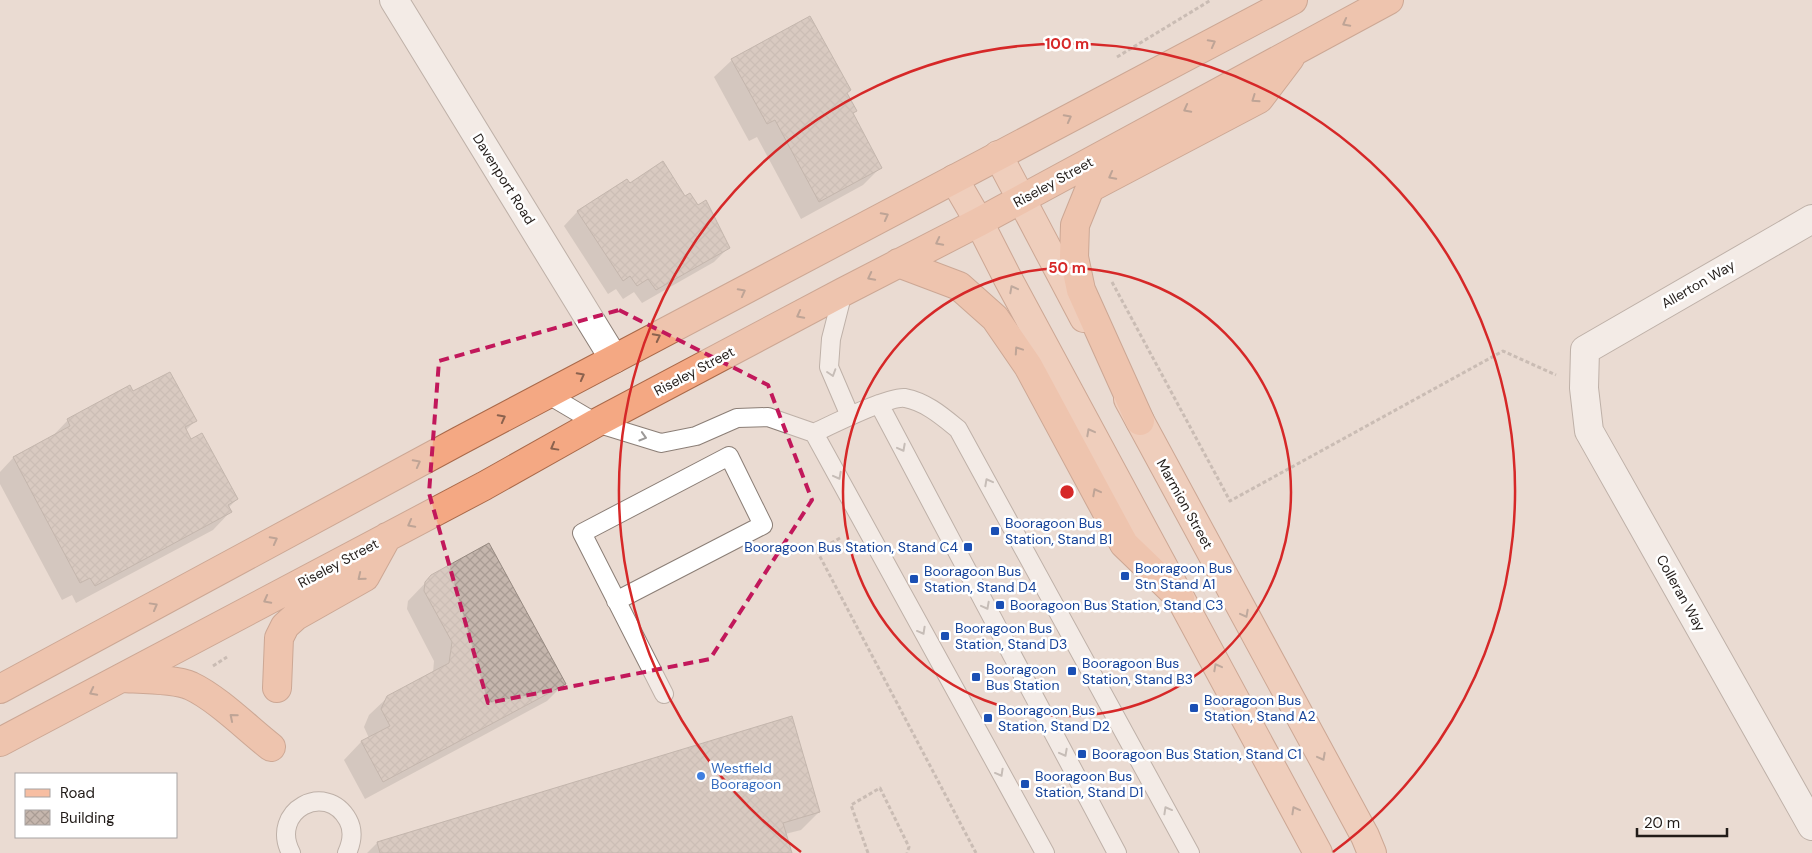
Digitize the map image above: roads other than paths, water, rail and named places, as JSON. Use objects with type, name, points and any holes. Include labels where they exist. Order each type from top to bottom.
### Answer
[{"type":"highway","points":[[0,689],[547,394],[1293,0]]},
{"type":"highway","name":"Riseley Street","points":[[0,742],[484,486],[596,423],[1021,200],[1389,0]]},
{"type":"highway","points":[[1140,421],[1081,290],[1074,257],[1075,225],[1090,188],[1258,99],[1298,49]]},
{"type":"highway","points":[[898,263],[959,286],[995,318],[1028,366],[1124,544],[1180,598]]},
{"type":"highway","points":[[277,688],[279,638],[285,626],[296,616],[365,577],[387,537]]},
{"type":"highway","points":[[121,678],[157,680],[190,685],[211,698],[271,747]]},
{"type":"main road","name":"Marmion Street","points":[[998,156],[1372,853]]},
{"type":"main road","points":[[954,179],[979,222],[1007,278],[1318,853]]},
{"type":"street","name":"Davenport Road","points":[[394,0],[614,359]]},
{"type":"street","name":"Allerton Way","points":[[1585,350],[1812,219]]},
{"type":"street","name":"Colleran Way","points":[[1585,350],[1584,388],[1589,431],[1812,826]]},
{"type":"lane","points":[[843,292],[832,339],[829,367],[850,416]]},
{"type":"lane","points":[[547,394],[596,423],[661,443],[696,436],[738,418],[768,417],[814,433],[1045,853]]},
{"type":"lane","points":[[814,433],[879,404],[904,398],[933,409],[958,429],[1190,853]]},
{"type":"lane","points":[[879,404],[1117,853]]},
{"type":"lane","points":[[616,601],[763,524],[729,456],[582,533],[616,601],[664,694]]},
{"type":"lane","points":[[291,853],[286,843],[287,823],[301,806],[312,802],[324,802],[335,805],[344,813],[351,825],[351,844],[347,853]]},
{"type":"place","name":"Booragoon Bus Station, Stand B1","points":[[995,531]]},
{"type":"place","name":"Booragoon Bus Station, Stand C4","points":[[968,547]]},
{"type":"place","name":"Booragoon Bus Stn Stand A1","points":[[1125,576]]},
{"type":"place","name":"Booragoon Bus Station, Stand D4","points":[[914,579]]},
{"type":"place","name":"Booragoon Bus Station, Stand C3","points":[[1000,605]]},
{"type":"place","name":"Booragoon Bus Station, Stand D3","points":[[945,636]]},
{"type":"place","name":"Booragoon Bus Station, Stand B3","points":[[1072,671]]},
{"type":"place","name":"Booragoon Bus Station","points":[[976,677]]},
{"type":"place","name":"Booragoon Bus Station, Stand A2","points":[[1194,708]]},
{"type":"place","name":"Booragoon Bus Station, Stand D2","points":[[988,718]]},
{"type":"place","name":"Booragoon Bus Station, Stand C1","points":[[1082,754]]},
{"type":"place","name":"Westfield Booragoon","points":[[701,776]]},
{"type":"place","name":"Booragoon Bus Station, Stand D1","points":[[1025,784]]}]
